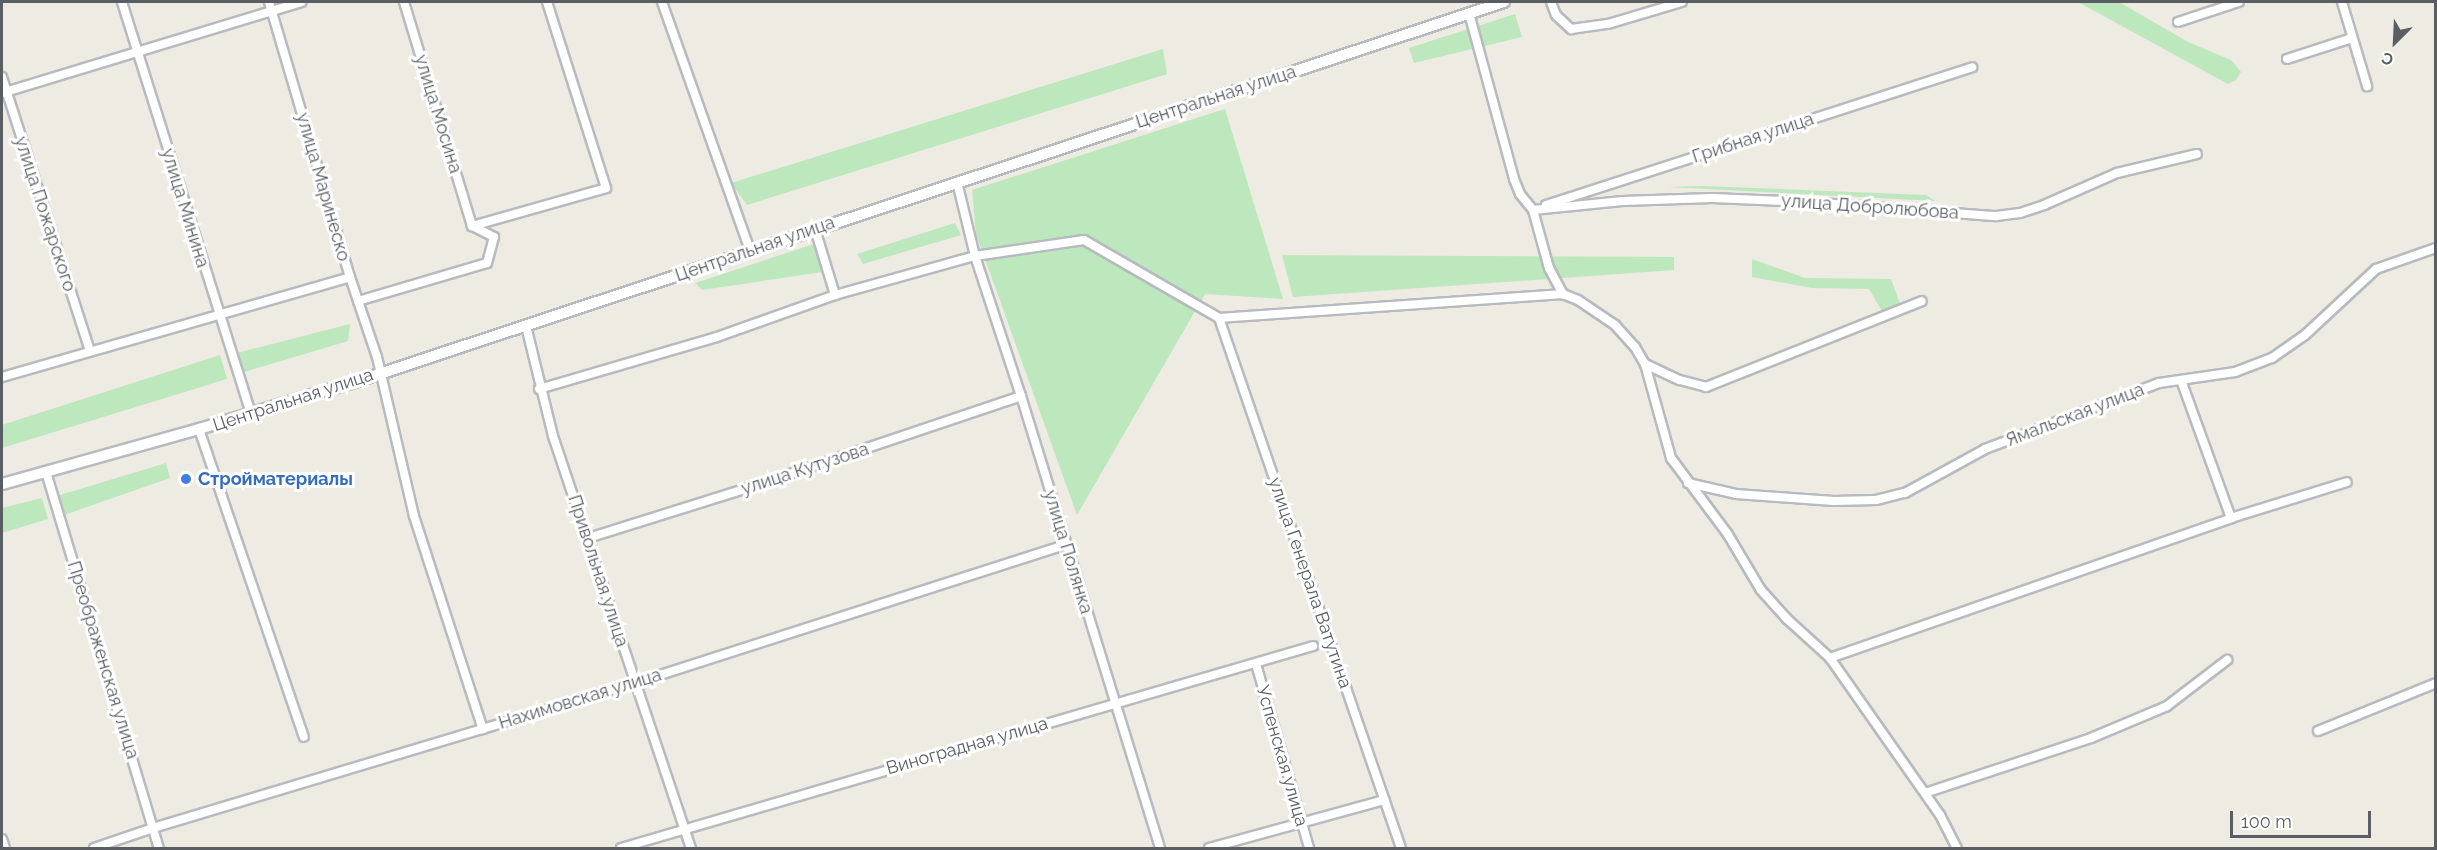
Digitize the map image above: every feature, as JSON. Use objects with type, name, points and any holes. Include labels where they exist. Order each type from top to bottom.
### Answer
[{"type":"main road","name":"Центральная улица","points":[[2,483],[251,414],[525,326],[1504,2]]},
{"type":"street","name":"улица Минина","points":[[122,2],[251,414]]},
{"type":"street","name":"улица Маринеско","points":[[268,2],[380,372]]},
{"type":"street","points":[[4,92],[302,2]]},
{"type":"street","name":"улица Мосина","points":[[404,2],[472,226]]},
{"type":"street","points":[[472,226],[606,188],[547,2]]},
{"type":"street","points":[[662,2],[750,251]]},
{"type":"street","points":[[1551,2],[1556,15],[1571,29],[1608,24],[1682,2]]},
{"type":"street","points":[[2178,22],[2239,2]]},
{"type":"street","points":[[2342,2],[2367,86]]},
{"type":"street","points":[[1469,13],[1514,179],[1520,194],[1533,210],[1549,268],[1563,294]]},
{"type":"street","points":[[2287,59],[2352,38]]},
{"type":"street","name":"Грибная улица","points":[[1533,210],[1972,67]]},
{"type":"street","name":"улица Пожарского","points":[[2,77],[4,92],[90,351]]},
{"type":"street","name":"улица Добролюбова","points":[[1533,210],[1623,201],[1712,198],[1808,202],[1996,216],[2044,205],[2117,173],[2197,154]]},
{"type":"street","name":"улица Полянка","points":[[957,182],[975,256],[1021,396],[1160,849]]},
{"type":"street","points":[[358,301],[487,263],[494,237],[472,226]]},
{"type":"street","points":[[814,229],[835,295]]},
{"type":"street","points":[[539,389],[717,337],[835,295],[975,256],[1084,240],[1219,318],[1563,294],[1578,300],[1615,325],[1635,347],[1645,364],[1671,458],[1727,533],[1761,590],[1786,619],[1830,658],[1940,815],[1957,849]]},
{"type":"street","name":"Ямальская улица","points":[[1688,483],[1736,494],[1834,501],[1876,500],[1905,493],[1985,449],[2159,383],[2235,372],[2272,358],[2305,334],[2376,269],[2436,248]]},
{"type":"street","points":[[2,377],[350,277]]},
{"type":"street","points":[[1645,364],[1680,380],[1706,387],[1922,301]]},
{"type":"street","name":"улица Генерала Ватутина","points":[[1219,318],[1401,849]]},
{"type":"street","name":"Привольная улица","points":[[525,326],[539,389],[691,849]]},
{"type":"street","points":[[380,372],[414,516],[483,729]]},
{"type":"street","points":[[2181,380],[2231,518]]},
{"type":"street","name":"улица Кутузова","points":[[588,538],[748,488],[1021,396]]},
{"type":"street","points":[[199,429],[304,737]]},
{"type":"street","name":"Преображенская улица","points":[[46,472],[159,849]]},
{"type":"street","points":[[1830,658],[2231,518],[2348,482]]},
{"type":"street","name":"Нахимовская улица","points":[[94,849],[153,828],[635,683],[1065,545]]},
{"type":"street","name":"Виноградная улица","points":[[621,849],[684,828],[1313,646]]},
{"type":"street","points":[[1925,793],[2091,738],[2167,706],[2227,660]]},
{"type":"street","name":"Успенская улица","points":[[1256,664],[1309,849]]},
{"type":"street","points":[[2318,731],[2436,684]]},
{"type":"street","points":[[1209,849],[1385,800]]},
{"type":"street","points":[[2,839],[5,849]]},
{"type":"green space","points":[[2078,2],[2119,2],[2188,42],[2231,60],[2241,72],[2236,80],[2228,84]]},
{"type":"green space","points":[[1515,14],[1522,37],[1414,63],[1409,48]]},
{"type":"green space","points":[[1163,49],[1167,74],[747,205],[731,183]]},
{"type":"green space","points":[[1225,109],[1283,299],[1205,294],[1077,515],[976,234],[972,190]]},
{"type":"green space","points":[[1703,186],[1926,195],[1935,201],[1668,187]]},
{"type":"green space","points":[[955,223],[961,235],[863,264],[857,254]]},
{"type":"green space","points":[[814,244],[822,272],[702,290],[695,283]]},
{"type":"green space","points":[[1282,255],[1674,257],[1674,270],[1293,297]]},
{"type":"green space","points":[[1752,259],[1805,278],[1891,279],[1900,304],[1885,316],[1869,289],[1812,288],[1752,277]]},
{"type":"green space","points":[[350,324],[348,341],[244,372],[237,353]]},
{"type":"green space","points":[[220,355],[227,379],[2,448],[2,425]]},
{"type":"green space","points":[[166,463],[170,478],[64,515],[57,496]]},
{"type":"green space","points":[[42,498],[48,519],[2,533],[2,508]]},
{"type":"place","name":"Стройматериалы","points":[[186,479]]}]
